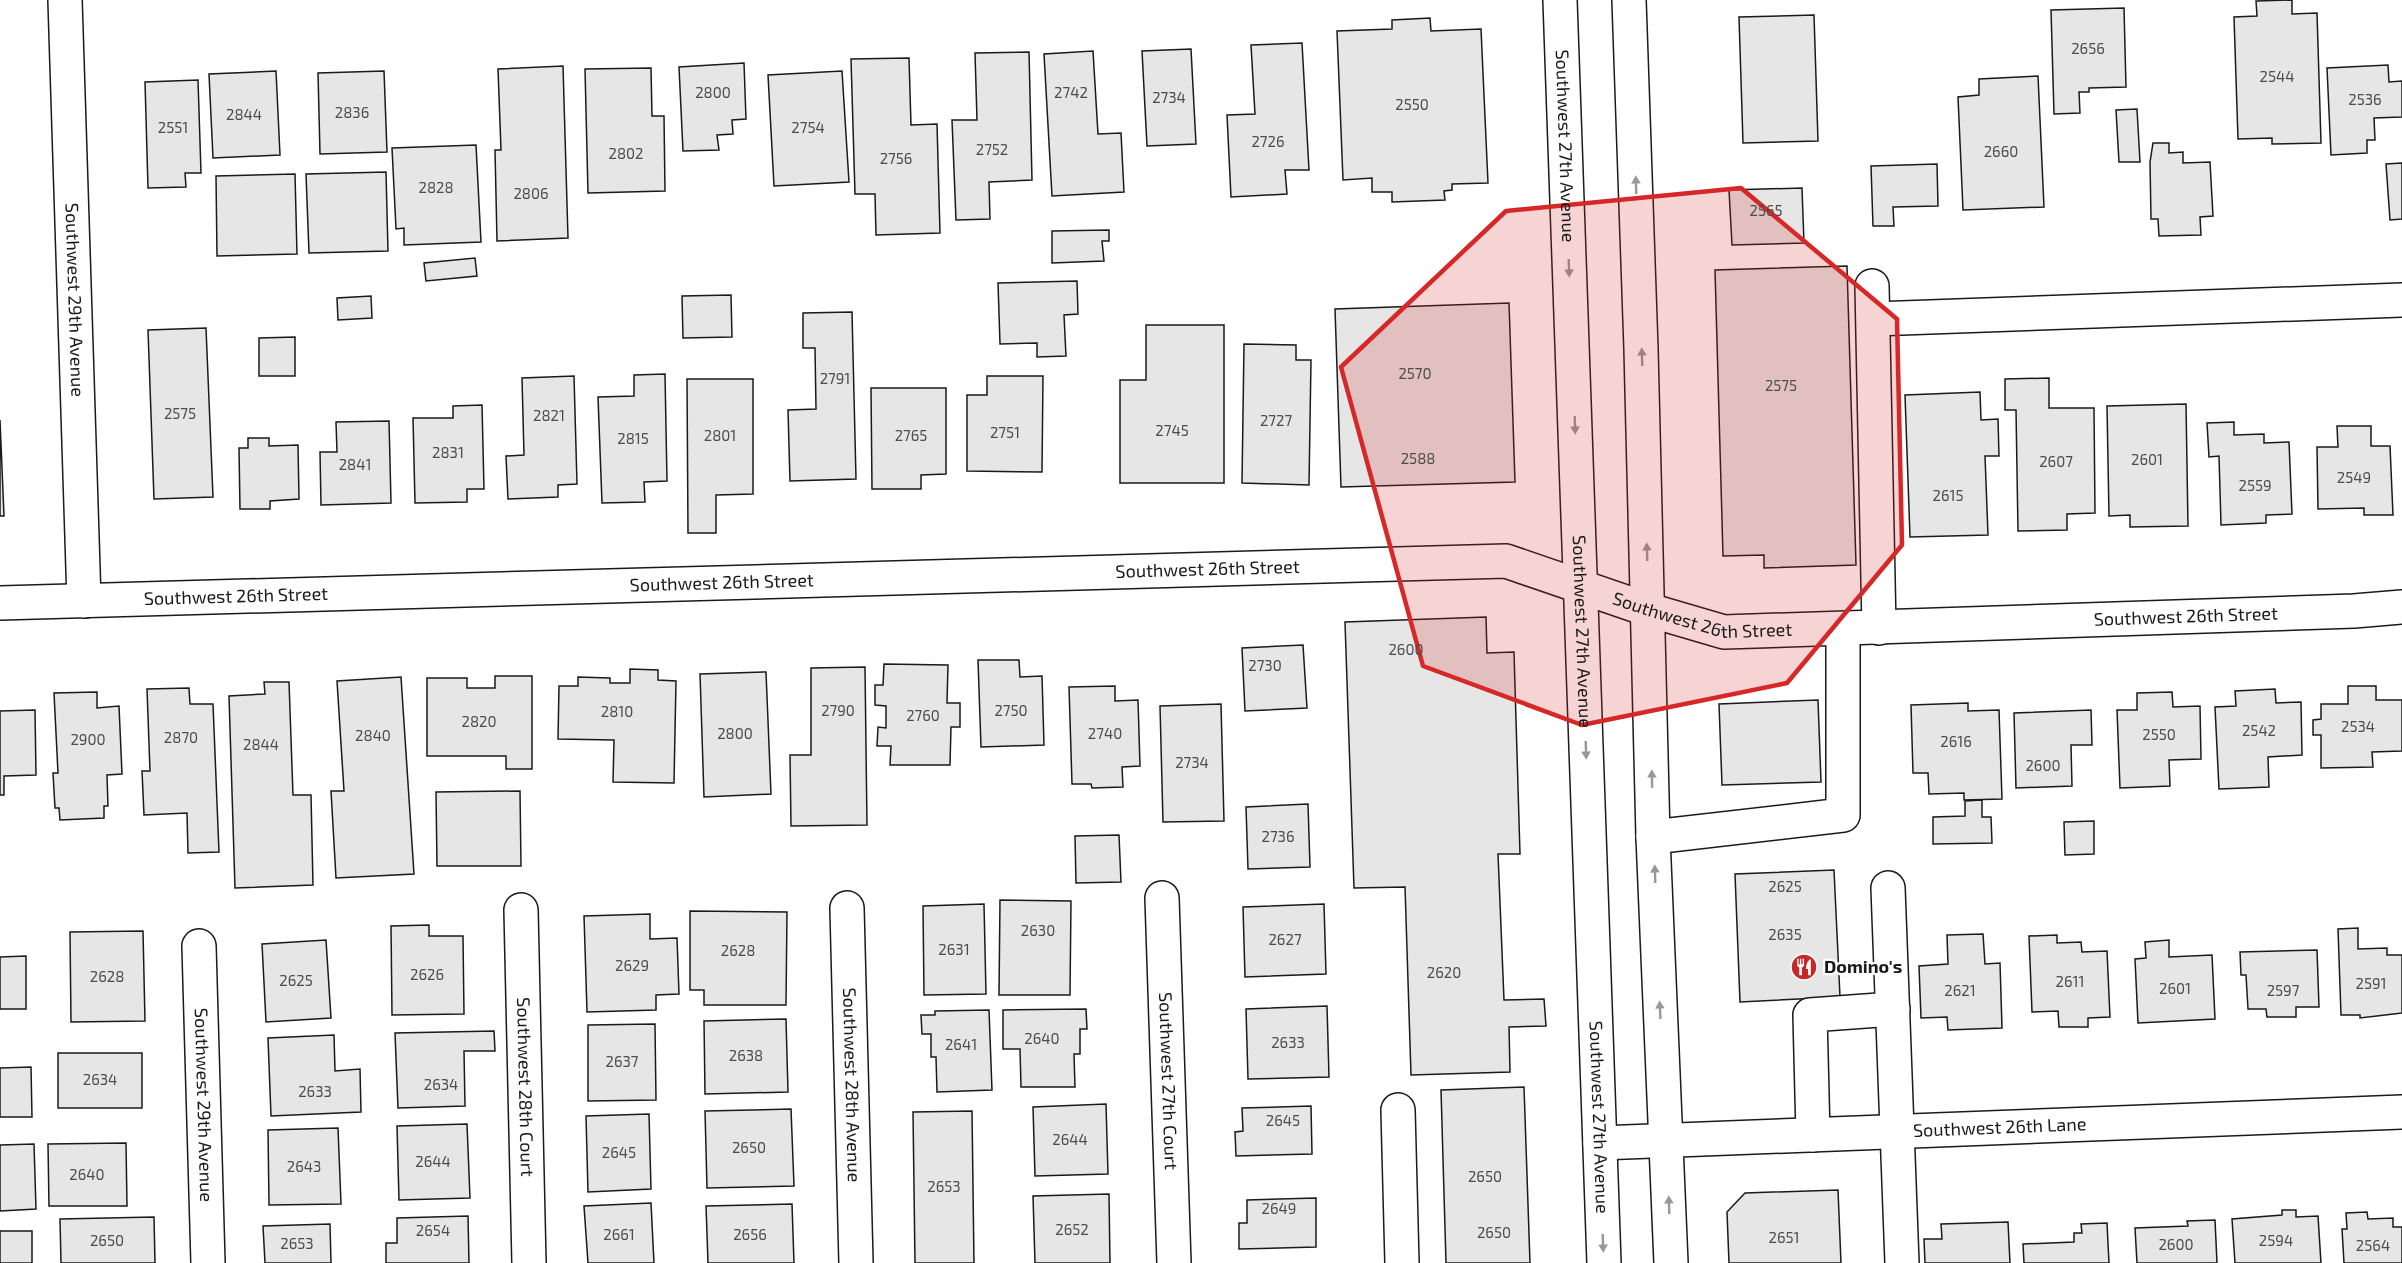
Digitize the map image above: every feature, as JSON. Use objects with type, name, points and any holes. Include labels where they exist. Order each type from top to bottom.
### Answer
[{"type":"main road","name":"Southwest 29th Avenue","points":[[65,0],[84,601]]},
{"type":"main road","name":"Southwest 27th Avenue","points":[[1560,0],[1604,1263]]},
{"type":"main road","points":[[1629,0],[1653,837],[1671,1263]]},
{"type":"main road","points":[[1872,286],[1879,628]]},
{"type":"main road","points":[[1874,319],[2402,300]]},
{"type":"main road","name":"Southwest 26th Street","points":[[0,603],[1506,561],[1648,610],[1724,632],[2402,607]]},
{"type":"main road","points":[[1653,837],[1843,815],[1843,629]]},
{"type":"main road","points":[[1888,888],[1902,1263]]},
{"type":"main road","name":"Southwest 27th Court","points":[[1162,898],[1174,1263]]},
{"type":"main road","name":"Southwest 28th Avenue","points":[[847,908],[856,1263]]},
{"type":"main road","name":"Southwest 28th Court","points":[[521,910],[529,1263]]},
{"type":"main road","name":"Southwest 29th Avenue","points":[[199,946],[208,1263]]},
{"type":"main road","points":[[1813,1135],[1810,1015],[1893,1009]]},
{"type":"main road","points":[[1398,1110],[1402,1263]]},
{"type":"main road","name":"Southwest 26th Lane","points":[[1600,1143],[2402,1112]]},
{"type":"highlighted area","points":[[1741,188],[1897,319],[1902,545],[1787,683],[1582,725],[1423,666],[1341,367],[1506,211]]},
{"type":"building","points":[[2292,0],[2292,14],[2317,13],[2321,143],[2272,144],[2272,138],[2238,139],[2234,17],[2257,16],[2256,1]]},
{"type":"building","points":[[2124,8],[2126,87],[2089,88],[2089,92],[2079,92],[2080,113],[2054,114],[2051,10]]},
{"type":"building","points":[[1814,15],[1818,141],[1743,143],[1739,17]]},
{"type":"building","points":[[1430,18],[1431,31],[1481,29],[1488,183],[1452,184],[1452,190],[1444,191],[1445,200],[1392,202],[1392,192],[1372,192],[1372,178],[1343,180],[1337,31],[1392,29],[1392,20]]},
{"type":"building","points":[[1302,43],[1309,170],[1285,170],[1287,194],[1231,197],[1227,115],[1255,114],[1251,45]]},
{"type":"building","points":[[1191,49],[1196,144],[1147,146],[1142,51]]},
{"type":"building","points":[[1093,51],[1098,134],[1121,133],[1124,192],[1052,196],[1044,54]]},
{"type":"building","points":[[1029,52],[1032,180],[989,182],[990,219],[956,220],[952,120],[977,120],[975,53]]},
{"type":"building","points":[[909,58],[911,125],[937,124],[940,233],[876,235],[875,194],[855,194],[851,59]]},
{"type":"building","points":[[744,63],[746,119],[732,120],[733,134],[717,135],[719,150],[683,151],[679,67]]},
{"type":"building","points":[[2388,65],[2389,82],[2402,81],[2402,117],[2374,118],[2375,140],[2367,140],[2367,153],[2331,155],[2327,68]]},
{"type":"building","points":[[563,66],[568,238],[497,241],[495,150],[501,150],[498,69]]},
{"type":"building","points":[[651,68],[652,116],[664,116],[665,191],[588,193],[585,69]]},
{"type":"building","points":[[276,71],[280,155],[213,158],[209,74]]},
{"type":"building","points":[[384,71],[387,152],[320,154],[318,73]]},
{"type":"building","points":[[842,71],[849,182],[774,186],[768,75]]},
{"type":"building","points":[[2038,76],[2044,207],[1963,210],[1958,97],[1979,95],[1979,79]]},
{"type":"building","points":[[198,80],[201,173],[185,173],[186,187],[148,188],[145,82]]},
{"type":"building","points":[[2137,109],[2140,162],[2119,162],[2116,110]]},
{"type":"building","points":[[2153,143],[2169,143],[2169,153],[2183,152],[2183,163],[2210,162],[2213,216],[2200,217],[2201,235],[2159,236],[2158,219],[2151,219],[2150,162]]},
{"type":"building","points":[[476,145],[481,242],[404,245],[404,228],[396,229],[392,148]]},
{"type":"building","points":[[2402,163],[2402,219],[2390,220],[2386,164]]},
{"type":"building","points":[[1937,164],[1938,206],[1893,207],[1894,226],[1873,226],[1871,166]]},
{"type":"building","points":[[386,172],[388,251],[309,253],[306,174]]},
{"type":"building","points":[[295,174],[297,254],[217,256],[216,176]]},
{"type":"building","points":[[1802,188],[1804,243],[1732,245],[1729,190]]},
{"type":"building","points":[[1109,230],[1109,241],[1102,241],[1104,261],[1052,263],[1052,231]]},
{"type":"building","points":[[475,258],[477,276],[426,281],[424,263]]},
{"type":"building","points":[[1847,266],[1856,565],[1764,568],[1764,555],[1723,556],[1715,270]]},
{"type":"building","points":[[1077,281],[1078,314],[1064,315],[1066,356],[1037,357],[1037,343],[1000,344],[998,283]]},
{"type":"building","points":[[731,295],[732,337],[683,338],[682,296]]},
{"type":"building","points":[[371,296],[372,318],[338,320],[337,298]]},
{"type":"building","points":[[1509,303],[1515,482],[1341,487],[1335,309]]},
{"type":"building","points":[[852,312],[856,479],[790,481],[788,410],[816,409],[815,348],[803,348],[803,313]]},
{"type":"building","points":[[1146,325],[1224,325],[1224,483],[1120,483],[1120,380],[1146,380]]},
{"type":"building","points":[[206,328],[213,497],[154,499],[148,330]]},
{"type":"building","points":[[295,337],[295,376],[259,376],[259,338]]},
{"type":"building","points":[[1244,344],[1296,345],[1296,360],[1311,360],[1309,485],[1242,483]]},
{"type":"building","points":[[665,374],[667,481],[644,482],[645,502],[602,503],[598,397],[634,396],[634,375]]},
{"type":"building","points":[[574,376],[577,484],[558,485],[558,497],[508,499],[506,456],[524,455],[522,378]]},
{"type":"building","points":[[987,376],[1043,376],[1042,472],[967,471],[967,395],[987,395]]},
{"type":"building","points":[[2049,378],[2049,408],[2094,408],[2095,513],[2067,514],[2067,530],[2018,531],[2016,410],[2005,410],[2005,379]]},
{"type":"building","points":[[687,379],[753,379],[753,494],[716,495],[716,533],[688,533]]},
{"type":"building","points":[[871,388],[946,388],[946,474],[921,475],[921,489],[872,489]]},
{"type":"building","points":[[1980,392],[1981,420],[1998,419],[1999,456],[1985,456],[1988,535],[1910,537],[1905,395]]},
{"type":"building","points":[[2186,404],[2188,526],[2130,527],[2130,515],[2109,516],[2107,406]]},
{"type":"building","points":[[482,405],[484,489],[467,489],[467,502],[415,503],[413,418],[453,418],[453,406]]},
{"type":"building","points":[[0,420],[4,516],[0,516]]},
{"type":"building","points":[[389,421],[391,503],[321,505],[320,452],[337,452],[336,422]]},
{"type":"building","points":[[2234,422],[2234,435],[2264,434],[2264,443],[2289,442],[2292,514],[2266,515],[2266,523],[2221,525],[2219,456],[2209,457],[2207,423]]},
{"type":"building","points":[[2337,426],[2371,426],[2371,446],[2390,446],[2393,515],[2364,515],[2364,508],[2318,509],[2317,447],[2338,447]]},
{"type":"building","points":[[248,438],[269,438],[269,446],[298,445],[299,499],[270,501],[270,509],[240,509],[239,448],[248,448]]},
{"type":"building","points":[[1486,617],[1487,653],[1514,652],[1520,854],[1498,854],[1504,1000],[1544,999],[1546,1026],[1509,1027],[1510,1072],[1411,1075],[1405,887],[1354,888],[1345,622]]},
{"type":"building","points":[[1303,645],[1307,708],[1245,711],[1242,648]]},
{"type":"building","points":[[978,660],[1019,660],[1020,677],[1042,676],[1044,745],[981,747]]},
{"type":"building","points":[[884,664],[948,665],[947,703],[960,703],[960,727],[951,727],[950,765],[890,765],[891,746],[877,746],[878,727],[886,728],[886,706],[875,705],[875,685],[883,685]]},
{"type":"building","points":[[865,667],[867,825],[791,826],[790,755],[811,755],[811,668]]},
{"type":"building","points":[[630,669],[658,670],[658,680],[676,681],[674,783],[613,782],[614,740],[558,739],[559,686],[578,686],[578,677],[610,678],[610,683],[630,683]]},
{"type":"building","points":[[766,672],[771,794],[704,797],[700,674]]},
{"type":"building","points":[[495,676],[532,676],[532,769],[506,769],[506,756],[427,756],[427,678],[467,678],[467,688],[495,688]]},
{"type":"building","points":[[401,677],[414,874],[336,878],[331,791],[344,791],[337,681]]},
{"type":"building","points":[[264,682],[289,682],[293,795],[311,795],[313,885],[235,888],[229,696],[265,694]]},
{"type":"building","points":[[1115,686],[1115,701],[1138,700],[1140,766],[1122,767],[1123,787],[1092,788],[1091,784],[1072,784],[1069,687]]},
{"type":"building","points":[[2348,686],[2376,686],[2376,700],[2402,700],[2402,751],[2372,752],[2373,767],[2321,768],[2321,735],[2313,735],[2313,720],[2321,719],[2321,704],[2348,704]]},
{"type":"building","points":[[189,688],[190,704],[213,704],[219,852],[188,853],[187,813],[144,815],[142,771],[150,771],[147,689]]},
{"type":"building","points":[[2275,689],[2276,703],[2301,702],[2302,755],[2268,757],[2269,787],[2219,789],[2215,707],[2236,706],[2235,691]]},
{"type":"building","points":[[97,692],[97,708],[119,706],[122,774],[107,775],[108,806],[104,806],[104,818],[60,820],[59,808],[55,808],[53,773],[58,773],[54,693]]},
{"type":"building","points":[[2172,692],[2173,707],[2200,706],[2201,759],[2169,760],[2170,786],[2120,788],[2117,710],[2137,710],[2137,693]]},
{"type":"building","points":[[1818,700],[1821,782],[1722,785],[1719,704]]},
{"type":"building","points":[[1968,703],[1968,711],[1999,710],[2002,799],[1964,800],[1964,793],[1929,794],[1928,773],[1913,773],[1911,705]]},
{"type":"building","points":[[1221,704],[1224,821],[1163,822],[1160,706]]},
{"type":"building","points":[[35,710],[36,775],[4,776],[4,795],[0,795],[0,711]]},
{"type":"building","points":[[2091,710],[2092,745],[2071,745],[2072,786],[2016,788],[2014,713]]},
{"type":"building","points":[[520,791],[521,866],[437,866],[436,792]]},
{"type":"building","points":[[1982,800],[1982,817],[1991,817],[1992,843],[1933,844],[1933,817],[1965,816],[1965,801]]},
{"type":"building","points":[[1308,804],[1310,867],[1248,869],[1246,807]]},
{"type":"building","points":[[2094,821],[2094,854],[2065,855],[2064,822]]},
{"type":"building","points":[[1119,835],[1121,882],[1076,883],[1075,836]]},
{"type":"building","points":[[1834,870],[1840,997],[1740,1002],[1735,874]]},
{"type":"building","points":[[1000,900],[1071,901],[1070,995],[999,995]]},
{"type":"building","points":[[984,904],[986,994],[924,995],[923,906]]},
{"type":"building","points":[[1324,904],[1326,974],[1245,977],[1243,907]]},
{"type":"building","points":[[690,911],[787,912],[786,1005],[704,1005],[704,990],[690,990]]},
{"type":"building","points":[[650,914],[650,939],[677,938],[679,994],[656,995],[656,1010],[587,1012],[584,916]]},
{"type":"building","points":[[429,925],[429,936],[463,936],[464,1014],[392,1015],[391,926]]},
{"type":"building","points":[[2358,928],[2358,949],[2387,948],[2387,955],[2402,955],[2402,1013],[2360,1018],[2360,1015],[2341,1015],[2338,929]]},
{"type":"building","points":[[143,931],[145,1021],[71,1022],[70,932]]},
{"type":"building","points":[[1983,934],[1985,964],[2000,963],[2002,1028],[1948,1030],[1947,1017],[1921,1018],[1919,966],[1948,964],[1947,935]]},
{"type":"building","points":[[2057,935],[2057,943],[2081,942],[2082,952],[2107,951],[2110,1017],[2088,1018],[2088,1027],[2059,1027],[2058,1011],[2032,1012],[2029,936]]},
{"type":"building","points":[[326,940],[331,1018],[266,1022],[262,944]]},
{"type":"building","points":[[2169,940],[2169,957],[2212,955],[2215,1019],[2138,1023],[2135,959],[2146,958],[2145,942]]},
{"type":"building","points":[[2317,950],[2319,1007],[2296,1007],[2296,1017],[2267,1017],[2266,1009],[2248,1009],[2246,975],[2241,975],[2240,952]]},
{"type":"building","points":[[26,956],[26,1009],[0,1009],[0,957]]},
{"type":"building","points":[[1327,1006],[1329,1077],[1248,1079],[1246,1009]]},
{"type":"building","points":[[1086,1009],[1087,1029],[1080,1029],[1080,1054],[1074,1054],[1075,1087],[1021,1087],[1020,1049],[1003,1049],[1003,1010]]},
{"type":"building","points":[[989,1010],[992,1090],[937,1092],[936,1057],[931,1057],[931,1034],[922,1034],[921,1015],[935,1015],[935,1011]]},
{"type":"building","points":[[786,1019],[788,1092],[705,1094],[704,1021]]},
{"type":"building","points":[[655,1024],[656,1100],[588,1101],[588,1025]]},
{"type":"building","points":[[494,1031],[495,1051],[464,1051],[465,1106],[398,1108],[395,1033]]},
{"type":"building","points":[[334,1035],[335,1071],[360,1069],[361,1112],[271,1116],[268,1038]]},
{"type":"building","points":[[58,1053],[142,1053],[142,1108],[58,1108]]},
{"type":"building","points":[[31,1067],[32,1117],[0,1117],[0,1068]]},
{"type":"building","points":[[1524,1087],[1530,1263],[1446,1263],[1441,1090]]},
{"type":"building","points":[[1106,1104],[1108,1174],[1035,1176],[1033,1107]]},
{"type":"building","points":[[1311,1106],[1312,1154],[1236,1156],[1235,1132],[1243,1131],[1242,1108]]},
{"type":"building","points":[[791,1109],[794,1186],[707,1188],[705,1111]]},
{"type":"building","points":[[972,1111],[974,1263],[915,1263],[913,1112]]},
{"type":"building","points":[[649,1114],[651,1189],[588,1192],[586,1116]]},
{"type":"building","points":[[467,1124],[470,1198],[399,1200],[397,1126]]},
{"type":"building","points":[[338,1128],[341,1204],[269,1205],[268,1130]]},
{"type":"building","points":[[126,1143],[127,1206],[49,1206],[48,1144]]},
{"type":"building","points":[[34,1144],[36,1209],[0,1211],[0,1145]]},
{"type":"building","points":[[1838,1190],[1841,1263],[1729,1263],[1727,1212],[1745,1193]]},
{"type":"building","points":[[1109,1194],[1110,1263],[1035,1263],[1033,1196]]},
{"type":"building","points":[[1316,1198],[1316,1247],[1239,1249],[1239,1223],[1247,1223],[1247,1200]]},
{"type":"building","points":[[651,1203],[654,1263],[588,1263],[584,1206]]},
{"type":"building","points":[[792,1204],[794,1263],[708,1263],[706,1206]]},
{"type":"building","points":[[2282,1210],[2296,1210],[2296,1217],[2318,1216],[2321,1263],[2235,1263],[2232,1219],[2282,1215]]},
{"type":"building","points":[[2367,1212],[2368,1219],[2393,1218],[2393,1227],[2402,1227],[2402,1263],[2344,1263],[2342,1229],[2347,1229],[2346,1213]]},
{"type":"building","points":[[468,1216],[469,1263],[386,1263],[386,1243],[397,1243],[397,1218]]},
{"type":"building","points":[[154,1217],[155,1263],[61,1263],[60,1219]]},
{"type":"building","points":[[2215,1220],[2217,1263],[2137,1263],[2135,1228],[2188,1226],[2187,1221]]},
{"type":"building","points":[[2008,1222],[2010,1263],[1925,1263],[1924,1239],[1942,1239],[1941,1224]]},
{"type":"building","points":[[2107,1223],[2109,1263],[2024,1263],[2023,1244],[2074,1242],[2074,1233],[2082,1233],[2081,1224]]},
{"type":"building","points":[[330,1224],[331,1263],[265,1263],[263,1226]]},
{"type":"building","points":[[0,1231],[32,1231],[32,1263],[0,1263]]},
{"type":"place","name":"Domino's","points":[[1804,967]]}]
